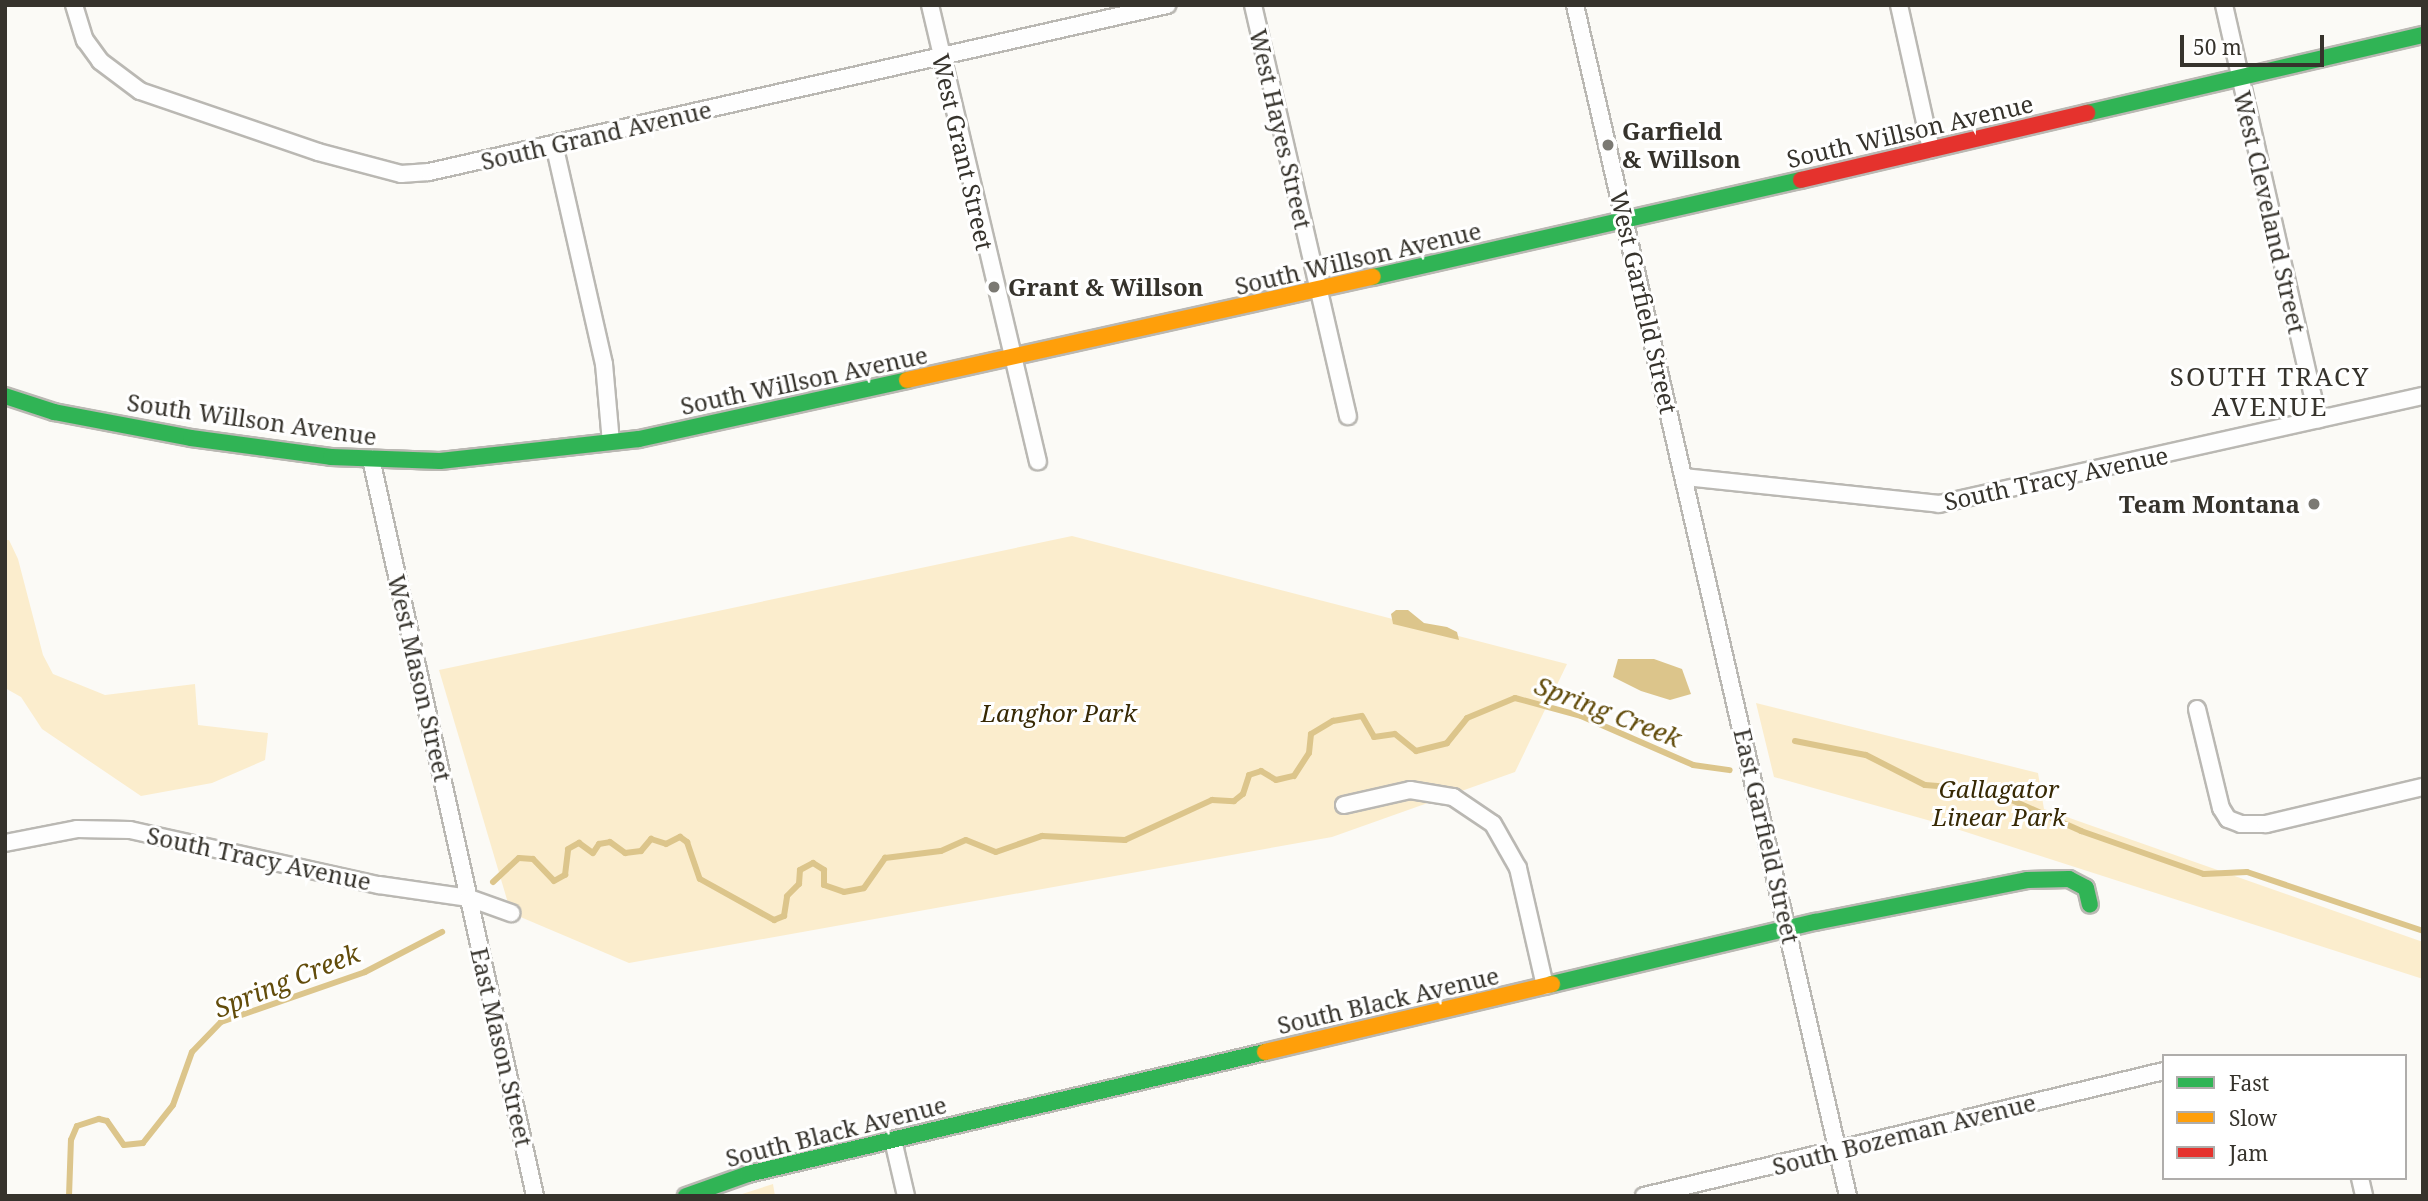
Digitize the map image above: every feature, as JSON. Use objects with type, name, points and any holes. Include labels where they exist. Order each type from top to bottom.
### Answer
[{"type":"main road","name":"South Willson Avenue","points":[[5,396],[54,412],[191,438],[371,459],[508,457],[611,442],[1319,290],[2423,35]]},
{"type":"main road","name":"South Black Avenue","points":[[686,1196],[748,1174],[1788,929],[2027,880],[2069,879],[2086,888],[2090,905]]},
{"type":"street","name":"South Grand Avenue","points":[[74,5],[85,40],[100,61],[140,91],[343,159],[401,174],[420,173],[554,144],[1167,5]]},
{"type":"street","name":"West Grant Street","points":[[930,5],[1010,357],[1038,461]]},
{"type":"street","name":"West Hayes Street","points":[[1253,5],[1348,416]]},
{"type":"street","name":"West Garfield Street","points":[[1575,5],[1684,477]]},
{"type":"street","points":[[1899,5],[1931,149]]},
{"type":"street","name":"West Cleveland Street","points":[[2224,5],[2318,419]]},
{"type":"street","points":[[554,144],[604,364],[611,442]]},
{"type":"street","name":"South Tracy Avenue","points":[[1684,477],[1939,504],[2423,396]]},
{"type":"street","name":"West Mason Street","points":[[371,459],[469,898]]},
{"type":"street","name":"East Garfield Street","points":[[1684,477],[1848,1196]]},
{"type":"street","points":[[2197,709],[2221,808],[2228,819],[2241,824],[2266,824],[2423,787]]},
{"type":"street","points":[[1344,805],[1410,790],[1453,797],[1493,824],[1518,868],[1545,986]]},
{"type":"street","name":"South Tracy Avenue","points":[[5,843],[78,829],[130,830],[379,885],[469,898],[511,914]]},
{"type":"street","name":"East Mason Street","points":[[469,898],[535,1196]]},
{"type":"street","name":"South Bozeman Avenue","points":[[1644,1196],[2162,1071]]},
{"type":"street","points":[[893,1140],[906,1196]]},
{"type":"green space","name":"Langhor Park","points":[[1072,536],[1567,664],[1515,772],[1332,837],[629,963],[511,913],[439,670]]},
{"type":"green space","points":[[5,540],[9,540],[18,559],[43,655],[53,674],[105,695],[195,684],[198,725],[268,733],[265,760],[212,783],[141,796],[42,729],[21,697],[5,688]]},
{"type":"green space","name":"Gallagator Linear Park","points":[[1756,703],[2038,773],[2044,809],[2423,942],[2423,979],[1938,823],[1774,777]]},
{"type":"green space","points":[[773,1184],[775,1196],[736,1196]]},
{"type":"shaded area","points":[[1396,610],[1408,610],[1424,623],[1447,627],[1457,632],[1459,640],[1393,624],[1391,614]]},
{"type":"shaded area","points":[[1618,659],[1654,659],[1682,669],[1691,694],[1670,700],[1641,691],[1613,677]]},
{"type":"waterway","name":"Spring Creek","points":[[493,882],[519,858],[533,859],[554,881],[565,875],[568,849],[579,843],[593,853],[599,844],[610,842],[625,853],[641,851],[651,839],[666,844],[680,837],[687,842],[700,879],[774,920],[784,916],[787,896],[799,884],[800,870],[813,863],[824,870],[824,885],[844,892],[864,888],[885,858],[941,851],[966,840],[996,852],[1042,836],[1125,840],[1212,800],[1234,801],[1243,794],[1249,775],[1261,771],[1276,780],[1294,776],[1309,753],[1311,734],[1333,721],[1362,716],[1374,737],[1395,734],[1416,751],[1447,743],[1467,718],[1515,698],[1581,716],[1693,765],[1730,770]]},
{"type":"waterway","name":"Spring Creek","points":[[1795,741],[1866,755],[1925,785],[1989,790],[2081,831],[2204,874],[2247,872],[2423,931]]},
{"type":"waterway","name":"Spring Creek","points":[[69,1196],[71,1140],[77,1126],[99,1119],[107,1121],[124,1145],[143,1143],[173,1105],[192,1052],[221,1022],[365,972],[442,932]]},
{"type":"traffic: fast","points":[[2087,113],[2423,35]]},
{"type":"traffic: fast","points":[[1373,277],[1801,180]]},
{"type":"traffic: fast","points":[[5,396],[54,412],[191,438],[331,457],[440,461],[639,439],[907,380]]},
{"type":"traffic: fast","points":[[1552,984],[1815,922],[2027,880],[2069,879],[2086,888],[2090,905]]},
{"type":"traffic: fast","points":[[686,1196],[748,1174],[1265,1052]]},
{"type":"traffic: slow","points":[[907,380],[1373,277]]},
{"type":"traffic: slow","points":[[1265,1052],[1552,984]]},
{"type":"traffic: jam","points":[[1801,180],[2087,113]]},
{"type":"place","name":"Garfield & Willson","points":[[1608,145]]},
{"type":"place","name":"Grant & Willson","points":[[994,287]]},
{"type":"place","name":"Team Montana","points":[[2314,504]]},
{"type":"district","name":"SOUTH TRACY AVENUE","points":[[2270,392]]}]
